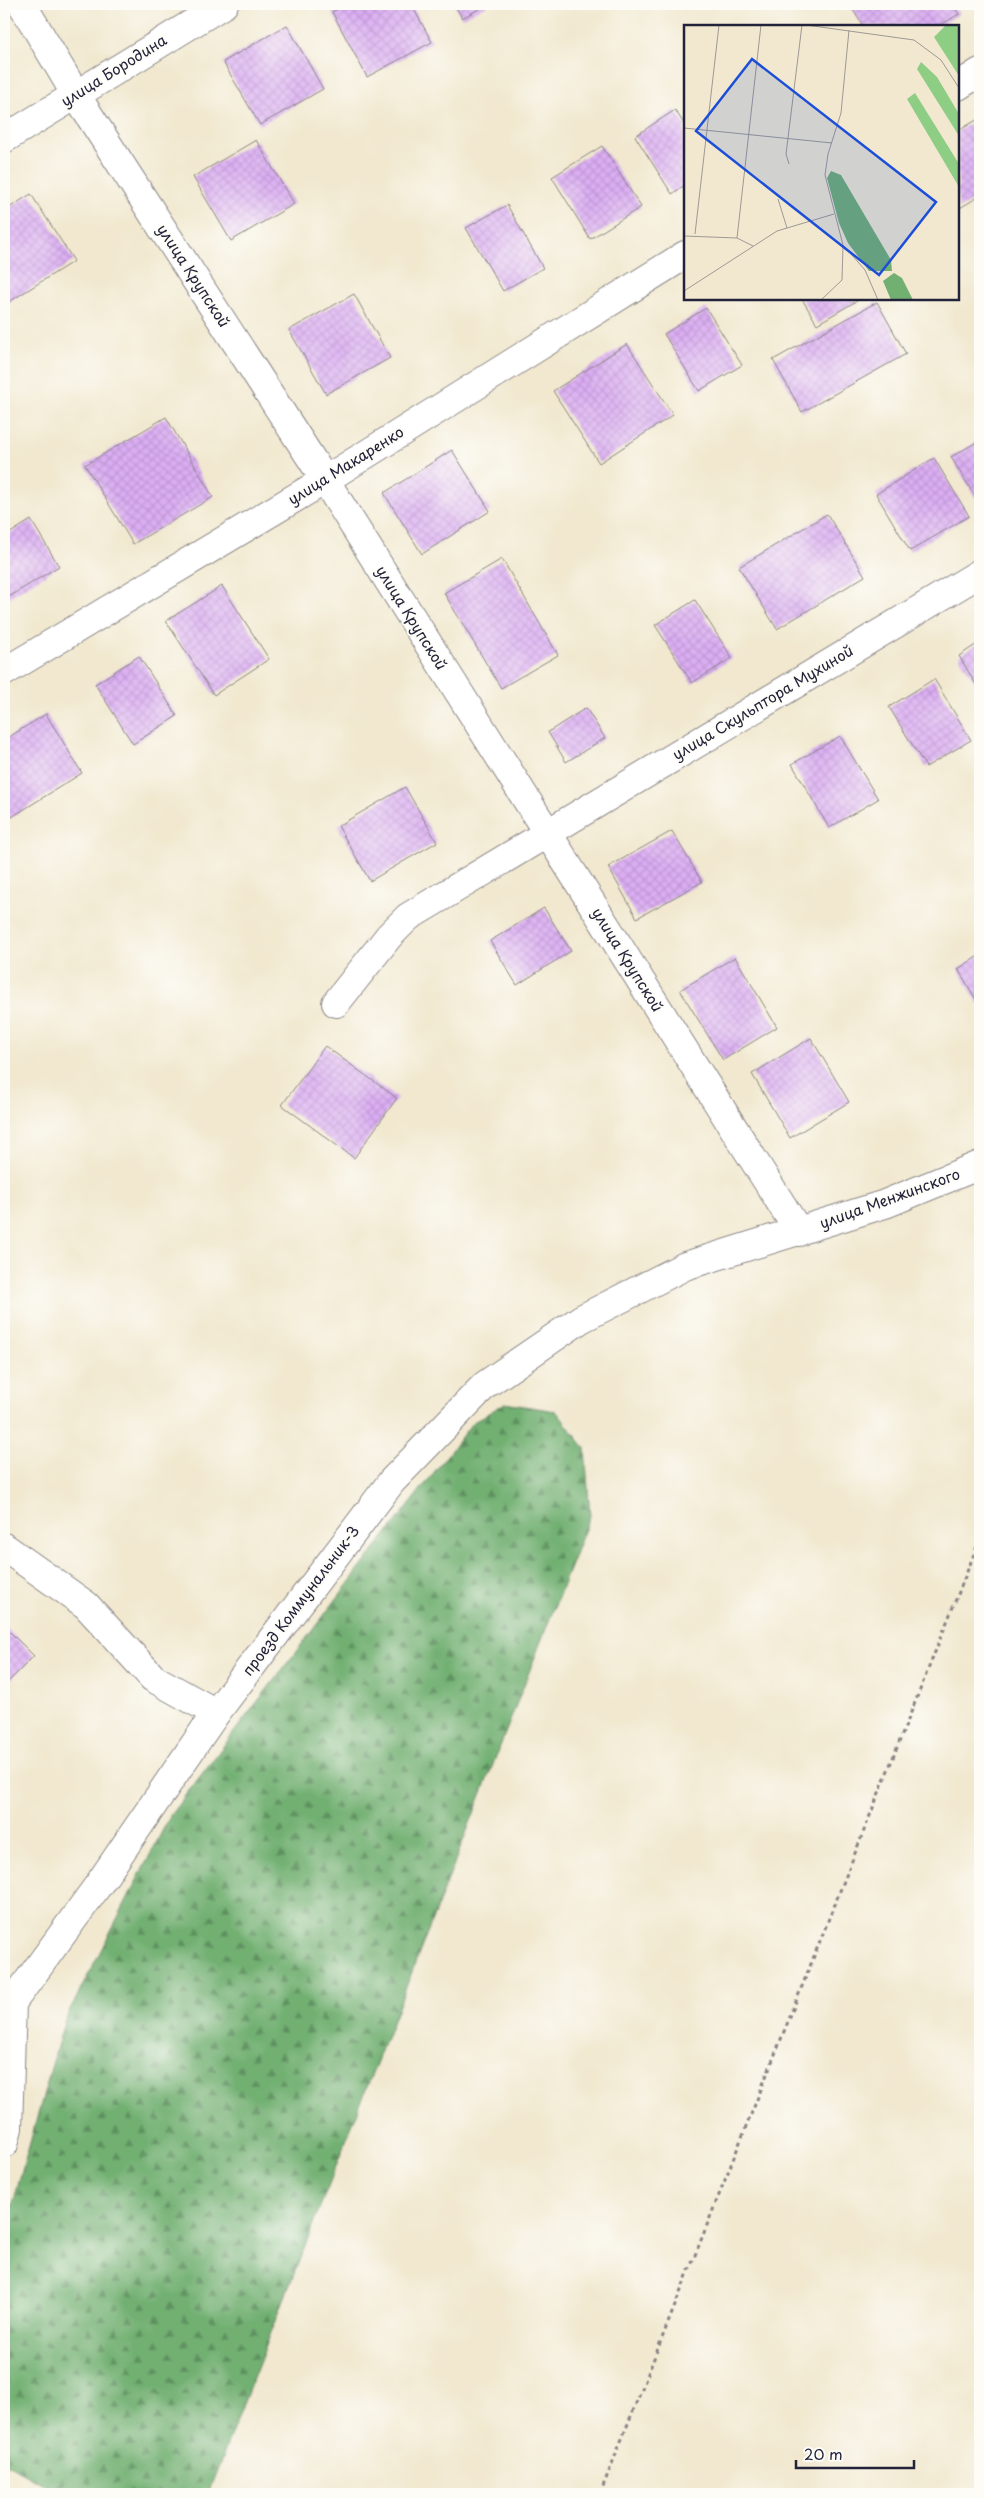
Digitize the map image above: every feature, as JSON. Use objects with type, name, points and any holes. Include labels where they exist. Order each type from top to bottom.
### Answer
[{"type":"street","name":"улица Крупской","points":[[22,4],[76,94],[325,480],[799,1232]]},
{"type":"street","name":"улица Бородина","points":[[4,139],[224,4]]},
{"type":"street","points":[[959,85],[980,72]]},
{"type":"street","name":"улица Макаренко","points":[[4,672],[325,480],[684,256]]},
{"type":"street","name":"улица Скульптора Мухиной","points":[[336,1004],[389,936],[408,917],[546,832],[980,573]]},
{"type":"street","name":"улица Менжинского","points":[[799,1232],[885,1204],[980,1165]]},
{"type":"street","name":"проезд Коммунальник-3","points":[[4,2144],[8,2128],[8,2006],[99,1884],[216,1713],[392,1481],[486,1385],[580,1319],[685,1266],[799,1232]]},
{"type":"street","points":[[4,1547],[86,1605],[153,1678],[216,1713]]},
{"type":"path","points":[[600,2494],[980,1539]]},
{"type":"green space","points":[[505,1403],[556,1411],[585,1448],[590,1516],[208,2494],[60,2494],[4,2462],[4,2235],[64,2022],[171,1814],[472,1423]]},
{"type":"building","points":[[348,4],[411,4],[432,42],[367,77],[332,12]]},
{"type":"building","points":[[454,4],[489,4],[462,18]]},
{"type":"building","points":[[952,4],[959,14],[941,25],[862,25],[850,5]]},
{"type":"building","points":[[287,25],[323,89],[260,125],[223,62]]},
{"type":"building","points":[[675,110],[684,124],[684,186],[672,194],[635,136]]},
{"type":"building","points":[[980,118],[980,196],[959,208],[959,130]]},
{"type":"building","points":[[256,140],[294,204],[231,241],[193,177]]},
{"type":"building","points":[[602,146],[641,207],[590,239],[552,177]]},
{"type":"building","points":[[31,194],[74,261],[4,305],[4,211]]},
{"type":"building","points":[[507,205],[543,268],[503,291],[466,228]]},
{"type":"building","points":[[354,294],[390,358],[326,394],[289,330]]},
{"type":"building","points":[[803,300],[858,300],[817,324]]},
{"type":"building","points":[[877,302],[906,354],[802,412],[773,360]]},
{"type":"building","points":[[706,308],[742,365],[699,391],[664,334]]},
{"type":"building","points":[[627,344],[673,415],[599,463],[553,391]]},
{"type":"building","points":[[166,417],[213,497],[133,544],[85,465]]},
{"type":"building","points":[[980,440],[980,503],[979,503],[951,457]]},
{"type":"building","points":[[452,450],[490,511],[422,554],[384,493]]},
{"type":"building","points":[[934,458],[969,516],[910,551],[876,494]]},
{"type":"building","points":[[827,514],[865,576],[777,629],[739,567]]},
{"type":"building","points":[[31,520],[59,566],[4,600],[4,537]]},
{"type":"building","points":[[502,559],[558,655],[501,688],[444,593]]},
{"type":"building","points":[[222,586],[269,659],[214,695],[166,621]]},
{"type":"building","points":[[695,600],[732,658],[692,683],[655,625]]},
{"type":"building","points":[[980,642],[980,691],[959,656]]},
{"type":"building","points":[[139,656],[177,716],[133,744],[95,684]]},
{"type":"building","points":[[934,679],[971,740],[926,767],[889,707]]},
{"type":"building","points":[[586,708],[605,738],[566,762],[548,732]]},
{"type":"building","points":[[46,714],[82,773],[7,820],[4,814],[4,740]]},
{"type":"building","points":[[840,736],[878,799],[829,828],[792,764]]},
{"type":"building","points":[[405,787],[437,842],[370,881],[338,826]]},
{"type":"building","points":[[672,831],[702,882],[637,918],[608,867]]},
{"type":"building","points":[[544,908],[571,951],[517,985],[490,941]]},
{"type":"building","points":[[980,955],[980,1006],[958,969]]},
{"type":"building","points":[[735,957],[777,1027],[723,1060],[680,990]]},
{"type":"building","points":[[811,1038],[849,1102],[790,1138],[752,1074]]},
{"type":"building","points":[[325,1046],[397,1098],[354,1158],[282,1105]]},
{"type":"building","points":[[4,1626],[34,1656],[4,1686]]}]
